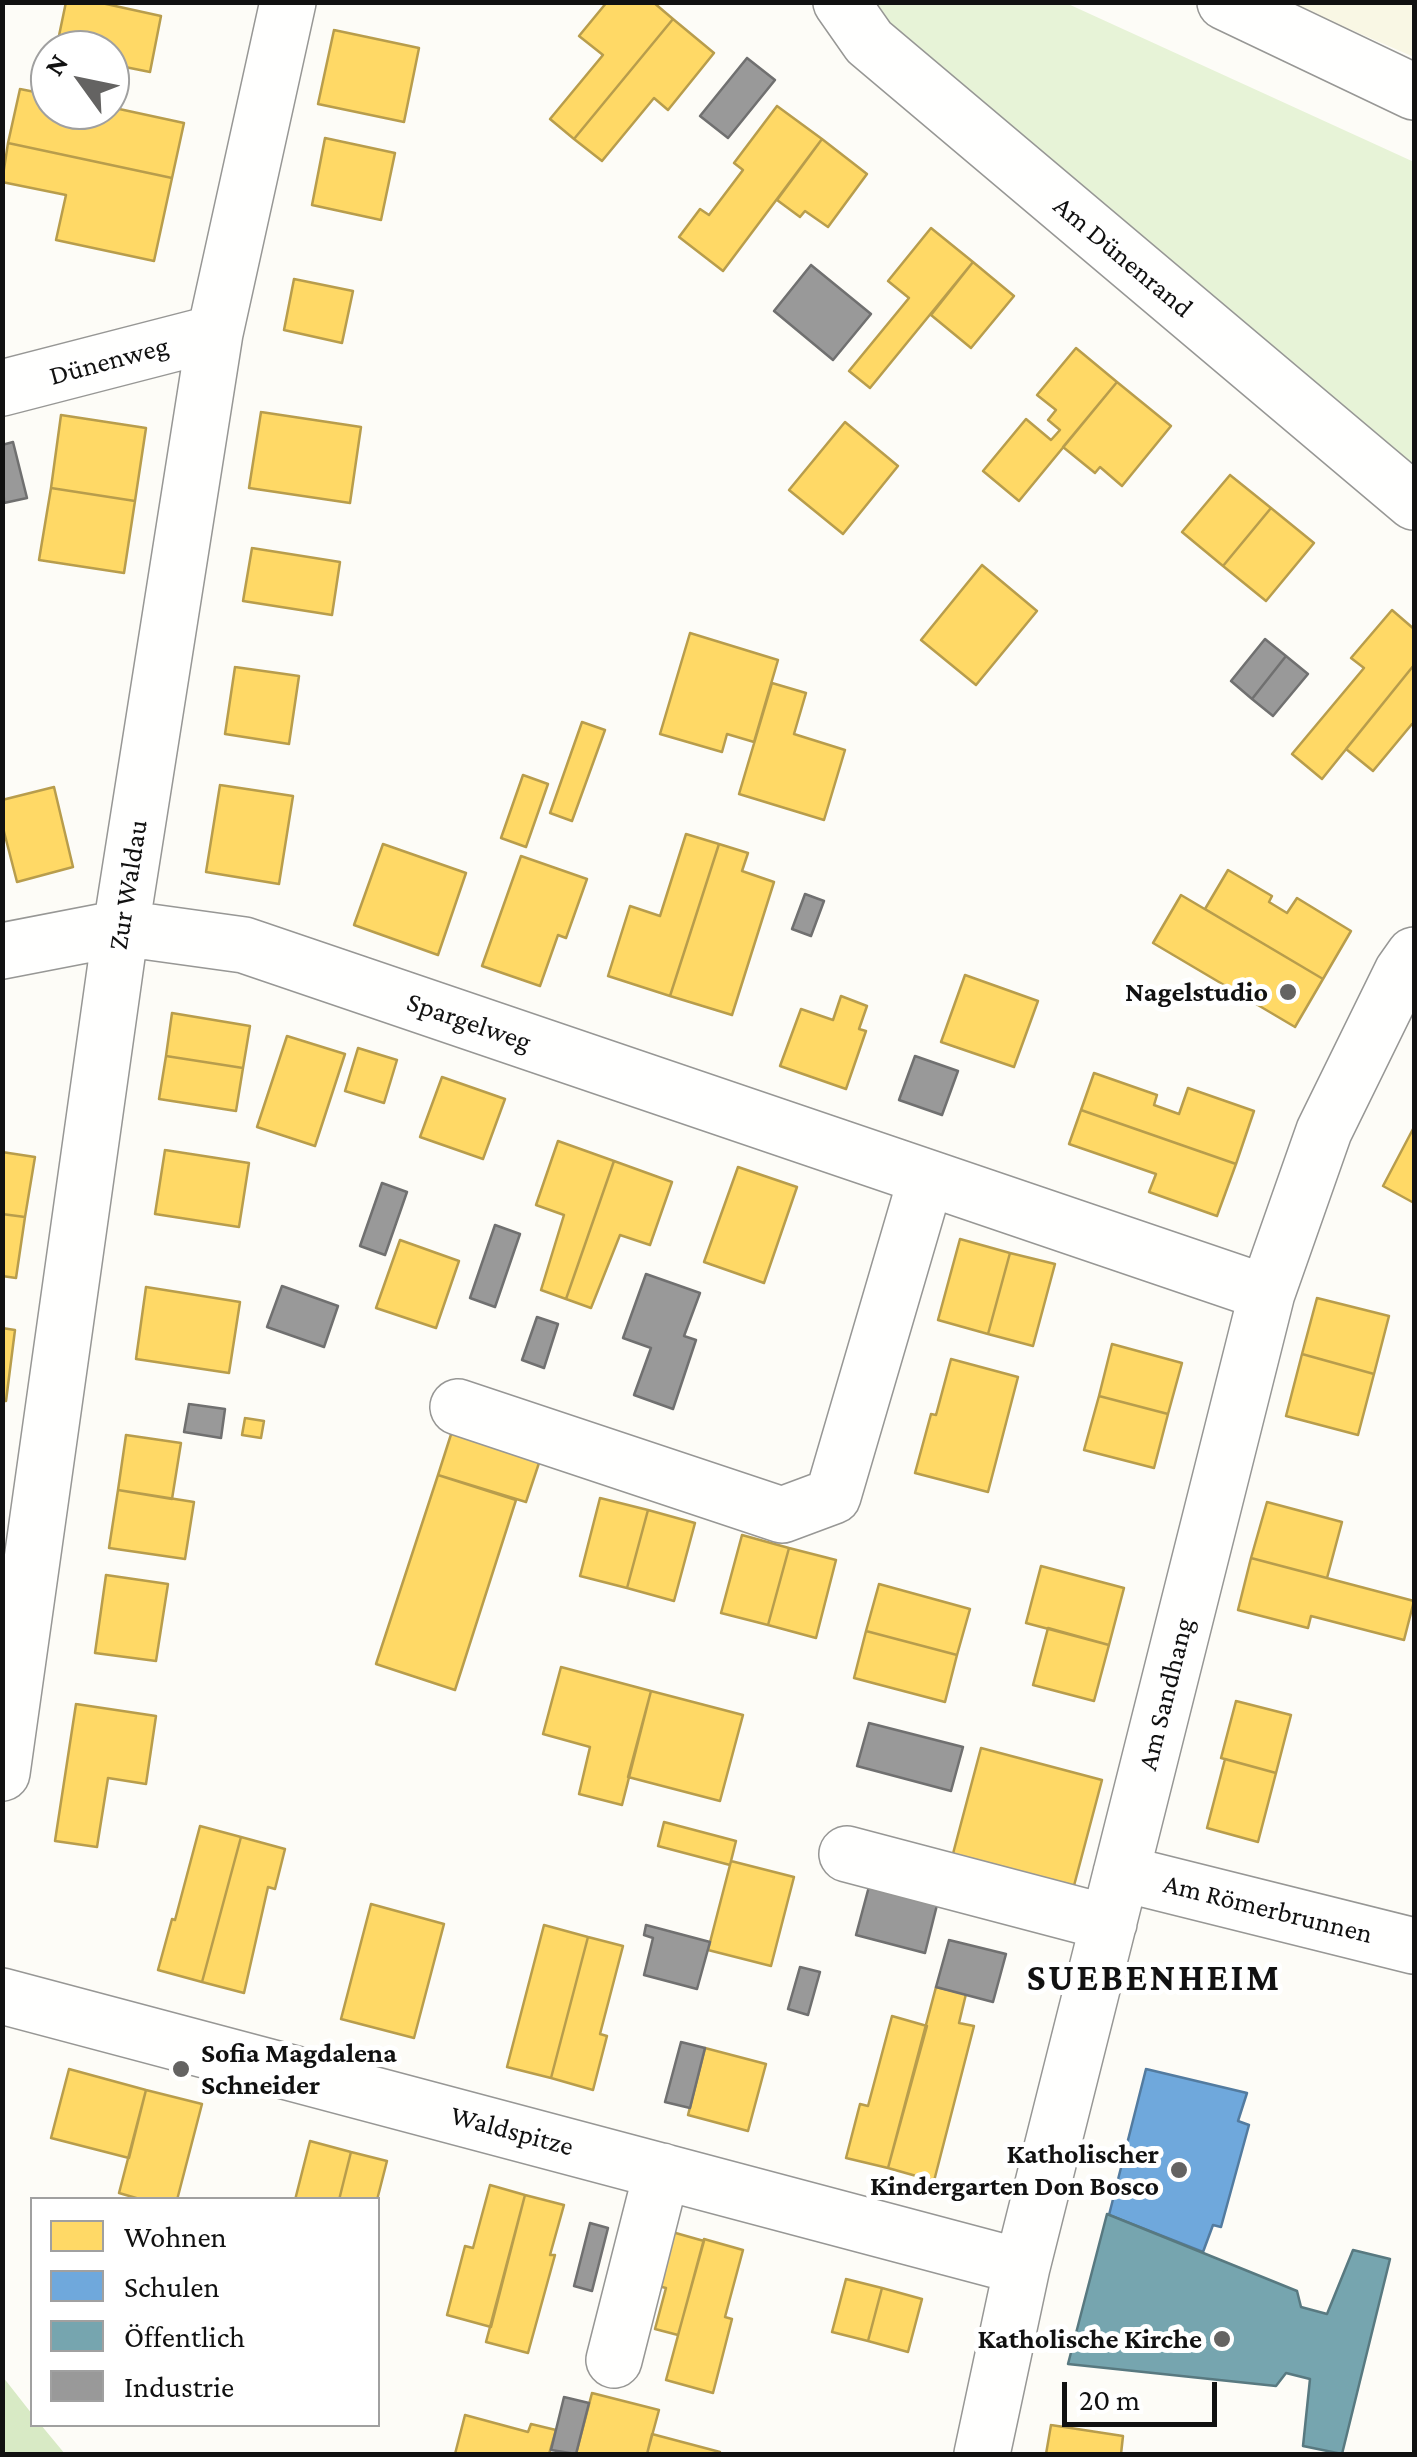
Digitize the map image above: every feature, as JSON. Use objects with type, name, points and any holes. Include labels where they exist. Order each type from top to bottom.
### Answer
[{"type":"street","name":"Zur Waldau","points":[[2,1774],[121,928],[215,333],[288,2]]},
{"type":"street","name":"Am Dünenrand","points":[[841,2],[869,42],[1414,502]]},
{"type":"street","points":[[1224,2],[1414,92]]},
{"type":"street","name":"Dünenweg","points":[[2,388],[215,333]]},
{"type":"street","name":"Spargelweg","points":[[2,950],[121,928],[244,945],[1267,1293]]},
{"type":"street","name":"Am Sandhang","points":[[982,2454],[1022,2267],[1267,1293],[1324,1131],[1402,972],[1414,956]]},
{"type":"street","points":[[458,1407],[782,1515],[832,1496],[926,1180]]},
{"type":"street","name":"Am Römerbrunnen","points":[[847,1854],[1414,1946]]},
{"type":"street","name":"Waldspitze","points":[[2,1996],[1022,2267]]},
{"type":"street","points":[[614,2360],[662,2171]]},
{"type":"shaded area","points":[[1289,3],[1414,3],[1414,57]]},
{"type":"green space","points":[[867,3],[1066,3],[1414,162],[1414,473],[872,27]]},
{"type":"green space","points":[[3,2377],[30,2411],[30,2427],[43,2427],[65,2454],[3,2454]]},
{"type":"building: Wohnen","points":[[66,2],[97,2],[161,16],[150,72],[130,68],[130,30],[60,30]]},
{"type":"building: Wohnen","points":[[607,2],[653,2],[673,19],[574,139],[550,119],[603,55],[579,36]]},
{"type":"building: Wohnen","points":[[673,19],[714,53],[668,110],[654,98],[602,161],[574,139]]},
{"type":"building: Wohnen","points":[[334,30],[419,48],[404,122],[318,104]]},
{"type":"building: Wohnen","points":[[20,89],[30,91],[30,130],[130,130],[130,111],[184,123],[172,178],[8,143]]},
{"type":"building: Wohnen","points":[[777,106],[822,139],[723,271],[679,237],[700,209],[709,215],[743,170],[734,163]]},
{"type":"building: Wohnen","points":[[325,138],[395,153],[381,220],[312,205]]},
{"type":"building: Wohnen","points":[[822,139],[867,174],[828,227],[805,211],[800,217],[777,200]]},
{"type":"building: Wohnen","points":[[8,143],[172,178],[154,261],[56,240],[66,195],[2,182]]},
{"type":"building: Wohnen","points":[[931,228],[973,262],[870,388],[849,371],[909,298],[888,281]]},
{"type":"building: Wohnen","points":[[973,262],[1014,296],[971,348],[931,315]]},
{"type":"building: Wohnen","points":[[294,279],[353,291],[342,343],[284,330]]},
{"type":"building: Wohnen","points":[[1076,348],[1117,382],[1019,501],[983,471],[1026,419],[1051,440],[1060,430],[1048,420],[1056,410],[1037,395]]},
{"type":"building: Wohnen","points":[[1117,382],[1171,426],[1122,486],[1100,467],[1095,473],[1063,447]]},
{"type":"building: Wohnen","points":[[261,412],[361,427],[350,503],[249,488]]},
{"type":"building: Wohnen","points":[[61,415],[146,428],[135,501],[51,488]]},
{"type":"building: Wohnen","points":[[845,422],[898,466],[843,534],[789,490]]},
{"type":"building: Wohnen","points":[[1230,475],[1271,508],[1223,566],[1182,532]]},
{"type":"building: Wohnen","points":[[51,488],[135,501],[124,573],[39,560]]},
{"type":"building: Wohnen","points":[[1271,508],[1314,543],[1266,601],[1223,566]]},
{"type":"building: Wohnen","points":[[252,548],[340,562],[332,615],[243,601]]},
{"type":"building: Wohnen","points":[[982,565],[1037,611],[976,685],[921,640]]},
{"type":"building: Wohnen","points":[[1392,610],[1414,629],[1414,665],[1322,779],[1292,754],[1364,668],[1351,658]]},
{"type":"building: Wohnen","points":[[690,633],[778,660],[754,742],[727,734],[722,752],[660,734]]},
{"type":"building: Wohnen","points":[[1414,665],[1414,726],[1373,771],[1346,749]]},
{"type":"building: Wohnen","points":[[235,667],[299,676],[289,744],[225,734]]},
{"type":"building: Wohnen","points":[[772,683],[806,693],[794,734],[845,750],[824,820],[739,794]]},
{"type":"building: Wohnen","points":[[582,722],[605,730],[572,821],[550,813]]},
{"type":"building: Wohnen","points":[[523,775],[548,784],[526,847],[501,838]]},
{"type":"building: Wohnen","points":[[220,785],[293,796],[279,884],[206,872]]},
{"type":"building: Wohnen","points":[[54,787],[73,867],[17,882],[2,824],[2,800]]},
{"type":"building: Wohnen","points":[[686,834],[719,844],[670,996],[608,976],[630,906],[660,916]]},
{"type":"building: Wohnen","points":[[383,844],[466,873],[438,955],[354,925]]},
{"type":"building: Wohnen","points":[[719,844],[748,853],[742,871],[774,882],[732,1015],[670,996]]},
{"type":"building: Wohnen","points":[[521,856],[587,879],[566,938],[558,935],[540,986],[482,966]]},
{"type":"building: Wohnen","points":[[1228,870],[1272,896],[1269,902],[1287,913],[1297,898],[1351,931],[1323,979],[1205,909]]},
{"type":"building: Wohnen","points":[[1181,895],[1323,979],[1295,1027],[1153,943]]},
{"type":"building: Wohnen","points":[[965,975],[1038,1001],[1014,1067],[941,1042]]},
{"type":"building: Wohnen","points":[[841,996],[867,1006],[859,1029],[866,1031],[846,1089],[780,1066],[801,1009],[833,1020]]},
{"type":"building: Wohnen","points":[[172,1013],[250,1026],[243,1068],[166,1056]]},
{"type":"building: Wohnen","points":[[287,1036],[345,1054],[315,1146],[257,1127]]},
{"type":"building: Wohnen","points":[[358,1048],[397,1060],[384,1103],[345,1091]]},
{"type":"building: Wohnen","points":[[166,1056],[243,1068],[236,1111],[159,1099]]},
{"type":"building: Wohnen","points":[[1094,1073],[1157,1095],[1154,1105],[1179,1114],[1188,1088],[1254,1111],[1236,1164],[1081,1110]]},
{"type":"building: Wohnen","points":[[442,1077],[505,1099],[483,1159],[420,1137]]},
{"type":"building: Wohnen","points":[[1081,1110],[1236,1164],[1217,1216],[1149,1192],[1156,1174],[1069,1144]]},
{"type":"building: Wohnen","points":[[1414,1130],[1414,1203],[1383,1186]]},
{"type":"building: Wohnen","points":[[558,1141],[614,1161],[566,1299],[541,1290],[564,1215],[536,1205]]},
{"type":"building: Wohnen","points":[[165,1150],[249,1163],[239,1227],[155,1214]]},
{"type":"building: Wohnen","points":[[2,1152],[35,1157],[25,1217],[2,1214]]},
{"type":"building: Wohnen","points":[[614,1161],[672,1182],[650,1245],[620,1235],[591,1308],[566,1299]]},
{"type":"building: Wohnen","points":[[738,1167],[797,1187],[764,1283],[704,1262]]},
{"type":"building: Wohnen","points":[[2,1214],[25,1217],[16,1278],[2,1276]]},
{"type":"building: Wohnen","points":[[960,1239],[1010,1253],[988,1334],[938,1320]]},
{"type":"building: Wohnen","points":[[400,1240],[459,1261],[436,1328],[376,1308]]},
{"type":"building: Wohnen","points":[[1010,1253],[1055,1264],[1033,1346],[988,1334]]},
{"type":"building: Wohnen","points":[[146,1287],[240,1302],[229,1373],[136,1359]]},
{"type":"building: Wohnen","points":[[1317,1298],[1389,1316],[1374,1374],[1302,1354]]},
{"type":"building: Wohnen","points":[[2,1328],[15,1330],[6,1401],[2,1401]]},
{"type":"building: Wohnen","points":[[1112,1344],[1182,1363],[1168,1414],[1099,1396]]},
{"type":"building: Wohnen","points":[[1302,1354],[1374,1374],[1358,1435],[1286,1416]]},
{"type":"building: Wohnen","points":[[951,1359],[1018,1377],[988,1492],[915,1473]]},
{"type":"building: Wohnen","points":[[1099,1396],[1168,1414],[1154,1468],[1084,1450]]},
{"type":"building: Wohnen","points":[[245,1418],[264,1421],[261,1438],[242,1435]]},
{"type":"building: Wohnen","points":[[455,1422],[543,1451],[526,1502],[438,1475]]},
{"type":"building: Wohnen","points":[[126,1435],[181,1443],[172,1499],[118,1490]]},
{"type":"building: Wohnen","points":[[438,1475],[516,1500],[455,1690],[376,1664]]},
{"type":"building: Wohnen","points":[[118,1490],[194,1502],[185,1559],[109,1548]]},
{"type":"building: Wohnen","points":[[600,1498],[648,1510],[627,1588],[580,1576]]},
{"type":"building: Wohnen","points":[[1267,1502],[1342,1522],[1327,1578],[1251,1558]]},
{"type":"building: Wohnen","points":[[648,1510],[695,1523],[674,1601],[627,1588]]},
{"type":"building: Wohnen","points":[[742,1535],[789,1548],[768,1625],[721,1613]]},
{"type":"building: Wohnen","points":[[789,1548],[836,1560],[816,1638],[768,1625]]},
{"type":"building: Wohnen","points":[[1251,1558],[1414,1601],[1404,1640],[1311,1616],[1308,1628],[1238,1610]]},
{"type":"building: Wohnen","points":[[1041,1566],[1124,1588],[1109,1645],[1026,1623]]},
{"type":"building: Wohnen","points":[[106,1575],[168,1584],[156,1661],[95,1653]]},
{"type":"building: Wohnen","points":[[879,1584],[970,1609],[957,1655],[866,1631]]},
{"type":"building: Wohnen","points":[[1048,1628],[1109,1645],[1094,1701],[1033,1685]]},
{"type":"building: Wohnen","points":[[866,1631],[957,1655],[945,1702],[854,1678]]},
{"type":"building: Wohnen","points":[[561,1667],[651,1691],[622,1805],[579,1794],[590,1747],[543,1734]]},
{"type":"building: Wohnen","points":[[651,1691],[743,1715],[720,1801],[628,1777]]},
{"type":"building: Wohnen","points":[[1236,1701],[1291,1715],[1276,1773],[1221,1758]]},
{"type":"building: Wohnen","points":[[76,1704],[156,1716],[146,1784],[108,1778],[97,1847],[55,1841]]},
{"type":"building: Wohnen","points":[[981,1748],[1102,1780],[1071,1897],[950,1865]]},
{"type":"building: Wohnen","points":[[1225,1759],[1276,1773],[1258,1842],[1207,1828]]},
{"type":"building: Wohnen","points":[[664,1822],[736,1841],[730,1865],[658,1846]]},
{"type":"building: Wohnen","points":[[200,1826],[241,1837],[202,1982],[158,1970]]},
{"type":"building: Wohnen","points":[[241,1837],[285,1849],[275,1889],[268,1887],[244,1993],[202,1982]]},
{"type":"building: Wohnen","points":[[731,1861],[794,1877],[771,1966],[708,1950]]},
{"type":"building: Wohnen","points":[[371,1904],[444,1924],[414,2038],[341,2019]]},
{"type":"building: Wohnen","points":[[544,1925],[588,1937],[551,2078],[507,2067]]},
{"type":"building: Wohnen","points":[[588,1937],[623,1946],[600,2034],[607,2036],[593,2090],[551,2078]]},
{"type":"building: Wohnen","points":[[936,1987],[966,1994],[959,2023],[974,2026],[934,2181],[888,2168]]},
{"type":"building: Wohnen","points":[[892,2016],[927,2026],[888,2168],[846,2158],[860,2104],[868,2106]]},
{"type":"building: Wohnen","points":[[705,2048],[766,2064],[748,2131],[688,2115]]},
{"type":"building: Wohnen","points":[[69,2069],[146,2090],[129,2158],[51,2138]]},
{"type":"building: Wohnen","points":[[146,2090],[202,2104],[178,2197],[133,2197],[119,2193]]},
{"type":"building: Wohnen","points":[[310,2141],[351,2152],[340,2197],[296,2197]]},
{"type":"building: Wohnen","points":[[351,2152],[387,2161],[378,2197],[340,2197]]},
{"type":"building: Wohnen","points":[[490,2185],[525,2195],[491,2327],[447,2315],[465,2246],[473,2248]]},
{"type":"building: Wohnen","points":[[525,2195],[564,2205],[550,2255],[555,2255],[528,2353],[486,2342]]},
{"type":"building: Wohnen","points":[[665,2230],[704,2241],[678,2335],[655,2329],[666,2288],[650,2284]]},
{"type":"building: Wohnen","points":[[704,2239],[743,2250],[725,2317],[732,2319],[713,2393],[666,2380]]},
{"type":"building: Wohnen","points":[[846,2279],[882,2288],[868,2341],[832,2332]]},
{"type":"building: Wohnen","points":[[882,2288],[922,2299],[908,2352],[868,2341]]},
{"type":"building: Wohnen","points":[[592,2393],[659,2410],[647,2454],[576,2454]]},
{"type":"building: Wohnen","points":[[465,2415],[528,2432],[531,2424],[556,2430],[549,2454],[455,2454]]},
{"type":"building: Wohnen","points":[[1051,2425],[1123,2436],[1121,2454],[1046,2454]]},
{"type":"building: Wohnen","points":[[652,2434],[720,2452],[720,2454],[647,2454]]},
{"type":"building: Schulen","name":"Katholischer Kindergarten Don Bosco","points":[[1146,2069],[1247,2093],[1238,2121],[1249,2125],[1221,2227],[1213,2225],[1203,2252],[1109,2215]]},
{"type":"building: Öffentlich","name":"Katholische Kirche","points":[[1107,2214],[1297,2291],[1301,2307],[1327,2314],[1353,2250],[1390,2259],[1342,2454],[1303,2446],[1310,2379],[1286,2373],[1276,2386],[1068,2364]]},
{"type":"building: Industrie","points":[[747,58],[775,80],[728,138],[700,116]]},
{"type":"building: Industrie","points":[[811,265],[871,314],[833,360],[774,311]]},
{"type":"building: Industrie","points":[[13,442],[27,498],[4,503],[2,445]]},
{"type":"building: Industrie","points":[[1265,639],[1286,656],[1252,699],[1231,681]]},
{"type":"building: Industrie","points":[[1286,656],[1308,674],[1273,716],[1252,699]]},
{"type":"building: Industrie","points":[[805,894],[824,901],[811,936],[792,929]]},
{"type":"building: Industrie","points":[[915,1056],[958,1071],[942,1115],[899,1100]]},
{"type":"building: Industrie","points":[[382,1183],[407,1192],[385,1255],[360,1246]]},
{"type":"building: Industrie","points":[[495,1225],[520,1234],[495,1307],[470,1298]]},
{"type":"building: Industrie","points":[[646,1274],[700,1293],[684,1336],[696,1340],[673,1409],[634,1395],[651,1348],[623,1338]]},
{"type":"building: Industrie","points":[[282,1286],[338,1306],[324,1347],[267,1327]]},
{"type":"building: Industrie","points":[[537,1317],[558,1324],[544,1368],[522,1360]]},
{"type":"building: Industrie","points":[[189,1404],[225,1409],[221,1438],[184,1432]]},
{"type":"building: Industrie","points":[[869,1723],[963,1747],[951,1791],[857,1766]]},
{"type":"building: Industrie","points":[[871,1879],[939,1897],[925,1953],[856,1935]]},
{"type":"building: Industrie","points":[[646,1925],[710,1942],[697,1989],[644,1975],[653,1938],[644,1935]]},
{"type":"building: Industrie","points":[[949,1940],[1006,1954],[993,2002],[936,1987]]},
{"type":"building: Industrie","points":[[800,1967],[820,1972],[808,2015],[788,2009]]},
{"type":"building: Industrie","points":[[681,2042],[705,2048],[690,2108],[665,2102]]},
{"type":"building: Industrie","points":[[590,2223],[608,2228],[592,2291],[574,2286]]},
{"type":"building: Industrie","points":[[564,2397],[589,2403],[576,2454],[551,2450]]},
{"type":"place","name":"Nagelstudio","points":[[1288,992]]},
{"type":"place","name":"Sofia Magdalena Schneider","points":[[181,2069]]},
{"type":"place","name":"Katholischer Kindergarten Don Bosco","points":[[1179,2170]]},
{"type":"place","name":"Katholische Kirche","points":[[1222,2339]]},
{"type":"district","name":"SUEBENHEIM","points":[[1154,1978]]}]
